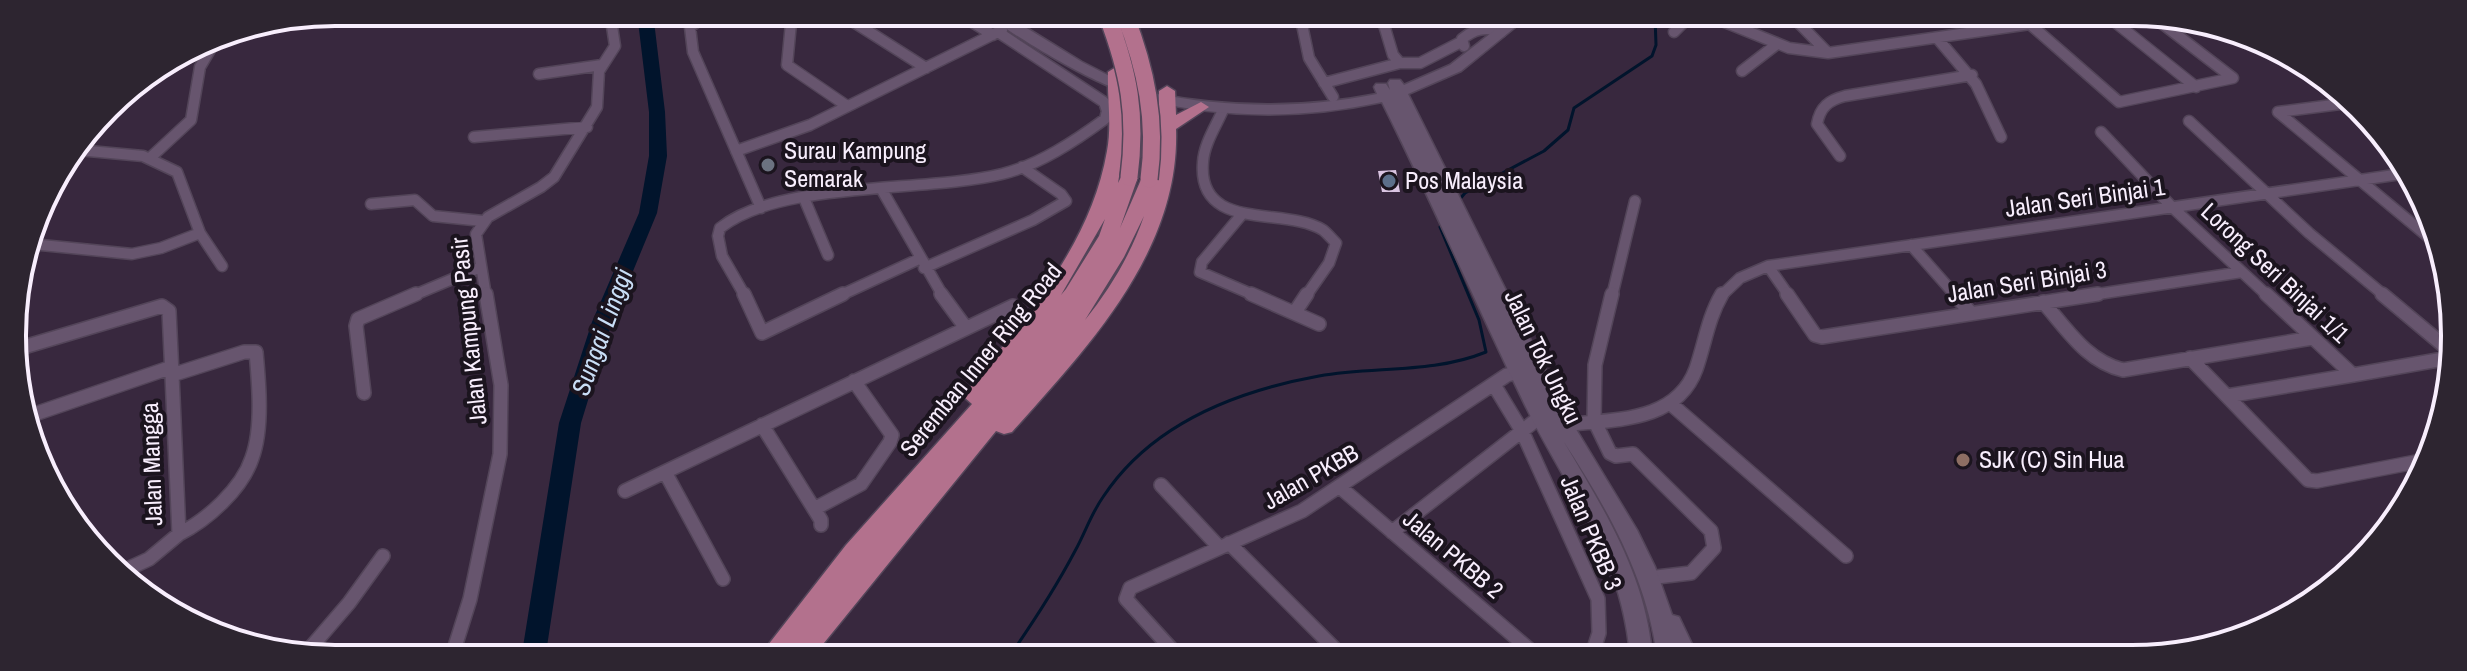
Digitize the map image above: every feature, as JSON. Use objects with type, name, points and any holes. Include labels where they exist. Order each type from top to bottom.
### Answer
[{"type":"main road","points":[[1014,26],[1116,77],[1140,95],[1254,102],[1333,97],[1391,89]]},
{"type":"main road","name":"Seremban Inner Ring Road","points":[[807,645],[1069,328],[1130,232],[1139,178],[1135,124],[1126,61],[1112,26]]},
{"type":"main road","name":"Seremban Inner Ring Road","points":[[780,645],[854,552],[1007,378],[1073,294],[1108,236],[1154,150],[1151,95],[1141,54],[1130,26]]},
{"type":"main road","points":[[1168,96],[1201,107],[1273,112],[1360,102],[1451,71],[1465,62],[1467,50],[1509,26]]},
{"type":"main road","points":[[1034,37],[1077,65],[1116,77]]},
{"type":"main road","points":[[854,552],[1074,262],[1103,206],[1117,150],[1116,77]]},
{"type":"main road","points":[[1391,89],[1452,212]]},
{"type":"main road","name":"Jalan Tok Ungku","points":[[1391,89],[1398,119],[1452,212],[1563,425],[1589,463],[1648,578],[1661,614],[1666,645]]},
{"type":"main road","points":[[867,571],[1083,340],[1115,296],[1153,224],[1165,180],[1168,96]]},
{"type":"main road","points":[[1360,102],[1398,119]]},
{"type":"main road","points":[[1169,126],[1201,107]]},
{"type":"main road","points":[[1117,134],[1130,119],[1159,118],[1169,126]]},
{"type":"main road","name":"Jalan Tok Ungku","points":[[1452,212],[1514,374],[1603,529],[1633,598],[1641,645]]},
{"type":"main road","points":[[1661,614],[1669,620],[1681,645]]},
{"type":"street","name":"Jalan Kampung Pasir","points":[[457,645],[463,632],[484,543],[499,463],[502,420],[501,385],[476,234],[483,221],[553,179],[569,149],[587,127],[599,102],[595,85],[602,65],[615,46],[612,26]]},
{"type":"street","points":[[691,26],[689,36],[704,81],[761,208]]},
{"type":"street","points":[[791,26],[787,65],[847,106]]},
{"type":"street","points":[[860,26],[926,68]]},
{"type":"street","points":[[981,26],[1104,102],[1107,111],[1105,119],[1022,167],[978,179],[804,198],[761,208],[727,221],[720,227],[718,237],[723,257],[762,333],[820,307],[877,275],[921,263],[1033,220],[1066,201],[1061,194],[1022,167]]},
{"type":"street","points":[[736,151],[810,125],[1010,26]]},
{"type":"street","points":[[1302,26],[1306,51],[1333,97]]},
{"type":"street","points":[[1384,26],[1393,55],[1400,63]]},
{"type":"street","points":[[1674,32],[1680,26]]},
{"type":"street","points":[[1742,26],[1777,44],[1828,53],[1938,39],[2002,26]]},
{"type":"street","points":[[1802,26],[1828,53]]},
{"type":"street","points":[[2032,26],[2119,102],[2233,78],[2169,29]]},
{"type":"street","points":[[2120,26],[2196,87]]},
{"type":"street","points":[[1938,39],[1984,92],[2001,137]]},
{"type":"street","points":[[1742,71],[1777,44]]},
{"type":"street","points":[[1324,83],[1467,50]]},
{"type":"street","points":[[150,158],[191,120],[200,67],[208,54]]},
{"type":"street","points":[[539,74],[602,65]]},
{"type":"street","points":[[1060,74],[1077,65]]},
{"type":"street","points":[[1840,156],[1817,124],[1818,114],[1828,102],[1845,96],[1972,75]]},
{"type":"street","points":[[2337,104],[2278,112],[2424,233]]},
{"type":"street","points":[[1223,110],[1203,160],[1202,175],[1209,193],[1231,211],[1315,225],[1330,233],[1336,243],[1329,263],[1295,312]]},
{"type":"street","points":[[2189,121],[2265,194],[2441,343]]},
{"type":"street","points":[[474,137],[587,127]]},
{"type":"street","name":"Lorong Seri Binjai 1/1","points":[[2101,132],[2172,207],[2353,375],[2440,360]]},
{"type":"street","points":[[87,151],[150,158],[162,161],[177,172],[200,233],[222,266]]},
{"type":"street","name":"Jalan Seri Binjai 1","points":[[1671,404],[1689,385],[1713,308],[1742,275],[1768,266],[2396,175]]},
{"type":"street","points":[[882,190],[913,241],[921,263],[942,299],[966,328]]},
{"type":"street","points":[[804,198],[828,255]]},
{"type":"street","points":[[371,204],[415,200],[433,216],[483,221]]},
{"type":"street","points":[[1635,201],[1595,365],[1594,420],[1610,453],[1616,456],[1633,454],[1714,537],[1714,548],[1691,573],[1648,578]]},
{"type":"street","points":[[1243,213],[1202,262],[1200,272],[1210,279],[1319,324]]},
{"type":"street","points":[[40,245],[124,254],[161,248],[200,233]]},
{"type":"street","points":[[1911,245],[1970,312]]},
{"type":"street","name":"Jalan Seri Binjai 3","points":[[1768,266],[1819,337],[2242,272]]},
{"type":"street","points":[[364,393],[356,326],[358,319],[481,267]]},
{"type":"street","points":[[2043,302],[2095,359],[2108,368],[2123,370],[2312,338]]},
{"type":"street","points":[[27,346],[162,306],[169,311],[172,371],[254,350],[258,355],[252,459],[243,476],[201,520],[179,534]]},
{"type":"street","points":[[625,491],[1013,306]]},
{"type":"street","points":[[2190,358],[2300,475],[2312,481],[2413,462]]},
{"type":"street","name":"Jalan Mangga","points":[[36,414],[172,371],[179,534],[149,559],[131,568]]},
{"type":"street","name":"Jalan PKBB","points":[[1168,645],[1125,595],[1130,588],[1269,528],[1341,488],[1514,374]]},
{"type":"street","points":[[2227,396],[2353,375]]},
{"type":"street","points":[[814,509],[861,484],[890,442],[892,435],[854,381]]},
{"type":"street","name":"Jalan PKBB 3","points":[[1494,385],[1522,431],[1598,599],[1599,633],[1595,645]]},
{"type":"street","points":[[1563,425],[1654,411],[1671,404],[1846,556]]},
{"type":"street","points":[[1392,532],[1540,417]]},
{"type":"street","points":[[762,425],[821,525]]},
{"type":"street","points":[[665,472],[723,579]]},
{"type":"street","points":[[1161,485],[1330,645]]},
{"type":"street","name":"Jalan PKBB 2","points":[[1341,488],[1524,645]]},
{"type":"street","points":[[314,644],[383,556]]},
{"type":"building","name":"Pos Malaysia","points":[[1396,170],[1400,192],[1382,192],[1378,171]]},
{"type":"waterway","name":"Sungai Linggi","points":[[535,645],[570,423],[602,322],[648,213],[658,156],[657,112],[647,26]]},
{"type":"waterway","points":[[1459,200],[1465,193],[1544,151],[1568,130],[1574,108],[1652,56],[1656,45],[1655,26]]},
{"type":"waterway","points":[[1017,645],[1060,578],[1103,497],[1145,449],[1171,431],[1227,402],[1288,383],[1340,373],[1445,364],[1486,352],[1479,320],[1440,227],[1443,223]]},
{"type":"place","name":"Surau Kampung Semarak","points":[[768,165]]},
{"type":"place","name":"Pos Malaysia","points":[[1389,181]]},
{"type":"place","name":"SJK (C) Sin Hua","points":[[1963,460]]}]
